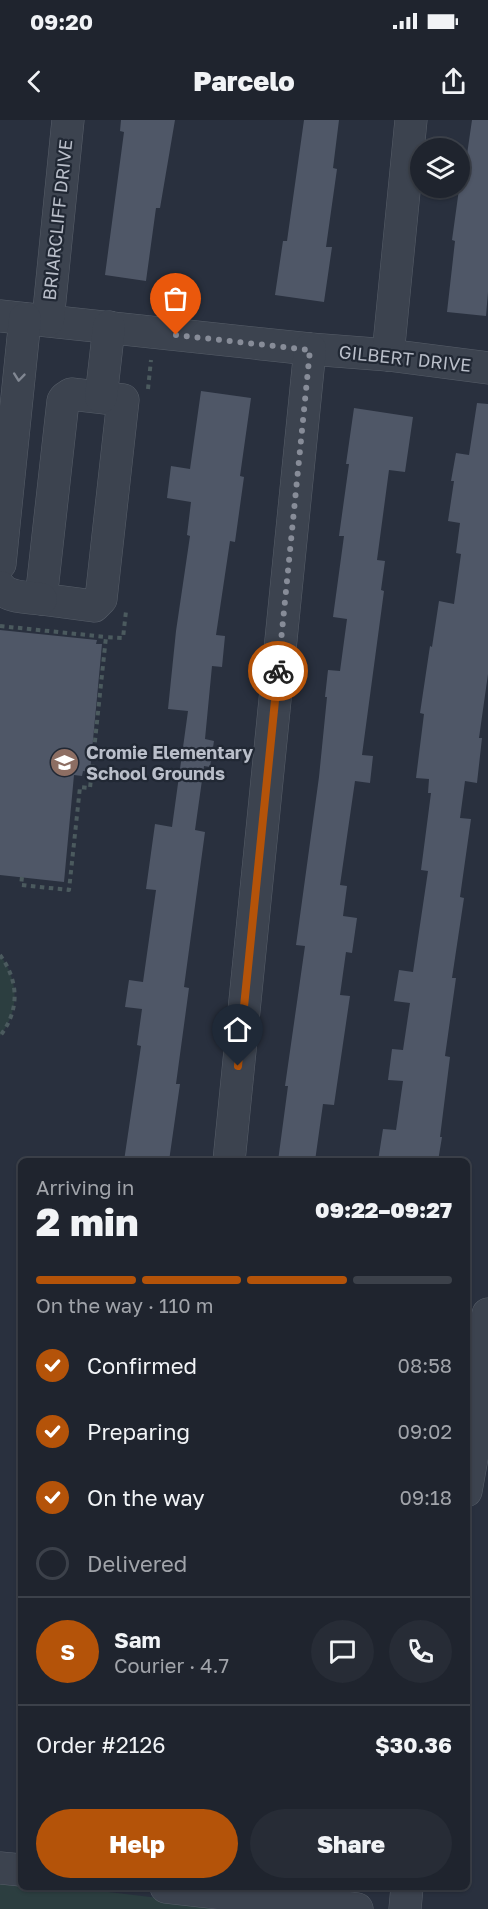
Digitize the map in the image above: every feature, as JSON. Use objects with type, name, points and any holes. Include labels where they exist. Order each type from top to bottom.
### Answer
[{"type":"street","name":"BRIARCLIFF DRIVE","points":[[0,564],[24,318],[68,120]]},
{"type":"street","points":[[388,355],[411,120]]},
{"type":"street","name":"GILBERT DRIVE","points":[[24,318],[310,350],[388,355],[488,368]]},
{"type":"street","points":[[101,397],[109,327]]},
{"type":"street","points":[[229,1158],[310,350]]},
{"type":"street","points":[[0,587],[10,595],[90,606],[97,604],[101,599],[123,400],[71,394],[63,401],[41,599]]},
{"type":"street","points":[[470,1469],[476,1435],[488,1314]]},
{"type":"street","points":[[0,1868],[18,1870]]},
{"type":"street","points":[[192,1890],[357,1909]]},
{"type":"street","points":[[405,1909],[407,1890]]},
{"type":"path","points":[[147,395],[151,360]]},
{"type":"path","points":[[0,626],[123,638],[126,603]]},
{"type":"path","points":[[22,877],[21,885],[69,890],[80,787],[90,788],[106,637]]},
{"type":"path","points":[[0,955],[15,984],[15,1002],[11,1019],[0,1036]]},
{"type":"shaded area","points":[[0,955],[11,975],[15,996],[11,1016],[0,1036]]},
{"type":"shaded area","points":[[0,1879],[18,1882],[18,1890],[91,1890],[252,1909],[0,1909]]},
{"type":"building","points":[[121,120],[175,120],[160,208],[156,208],[146,281],[105,275],[124,132],[120,131]]},
{"type":"building","points":[[304,120],[339,120],[333,168],[337,169],[326,247],[332,247],[324,302],[275,295],[283,241],[287,241]]},
{"type":"building","points":[[472,120],[488,120],[486,316],[447,312],[455,241],[452,240],[458,198],[470,198],[469,138]]},
{"type":"building","points":[[201,391],[251,398],[240,476],[244,477],[235,542],[230,541],[216,635],[225,636],[222,667],[212,666],[205,739],[214,741],[210,767],[204,766],[195,830],[205,832],[184,987],[189,988],[176,1084],[180,1084],[169,1158],[124,1158],[141,1046],[137,1045],[142,1009],[125,1007],[129,980],[143,982],[156,890],[146,889],[155,824],[172,827],[188,711],[168,709],[176,631],[190,536],[187,535],[191,502],[167,498],[171,466],[190,469]]},
{"type":"building","points":[[477,403],[488,404],[488,674],[479,738],[482,738],[477,783],[465,781],[460,818],[471,819],[460,897],[464,898],[452,978],[456,978],[445,1056],[450,1057],[440,1137],[442,1137],[438,1158],[378,1158],[383,1129],[396,1130],[403,1081],[388,1080],[392,1049],[403,1050],[410,1003],[394,1001],[399,970],[413,972],[428,871],[421,870],[431,793],[428,793],[429,779],[416,778],[424,714],[420,713],[439,601],[454,604],[461,554],[456,553],[460,523],[448,521],[456,453],[469,455]]},
{"type":"building","points":[[354,408],[413,417],[405,472],[389,470],[377,560],[385,561],[381,590],[384,591],[362,755],[373,756],[370,783],[355,781],[340,885],[347,886],[343,916],[357,918],[352,953],[346,952],[340,995],[350,996],[334,1105],[323,1104],[315,1158],[278,1158],[288,1086],[285,1086],[305,946],[296,945],[319,777],[328,670],[340,671],[347,619],[333,617],[344,536],[339,536],[349,464],[346,464]]},
{"type":"building","points":[[0,630],[97,640],[96,644],[102,644],[90,772],[83,771],[82,776],[74,775],[64,882],[0,875]]},
{"type":"way so far","points":[[176,335],[310,350],[278,671]]},
{"type":"place","name":"Cromie Elementary School Grounds","points":[[65,763]]},
{"type":"route","points":[[238,1066],[278,671]]}]
